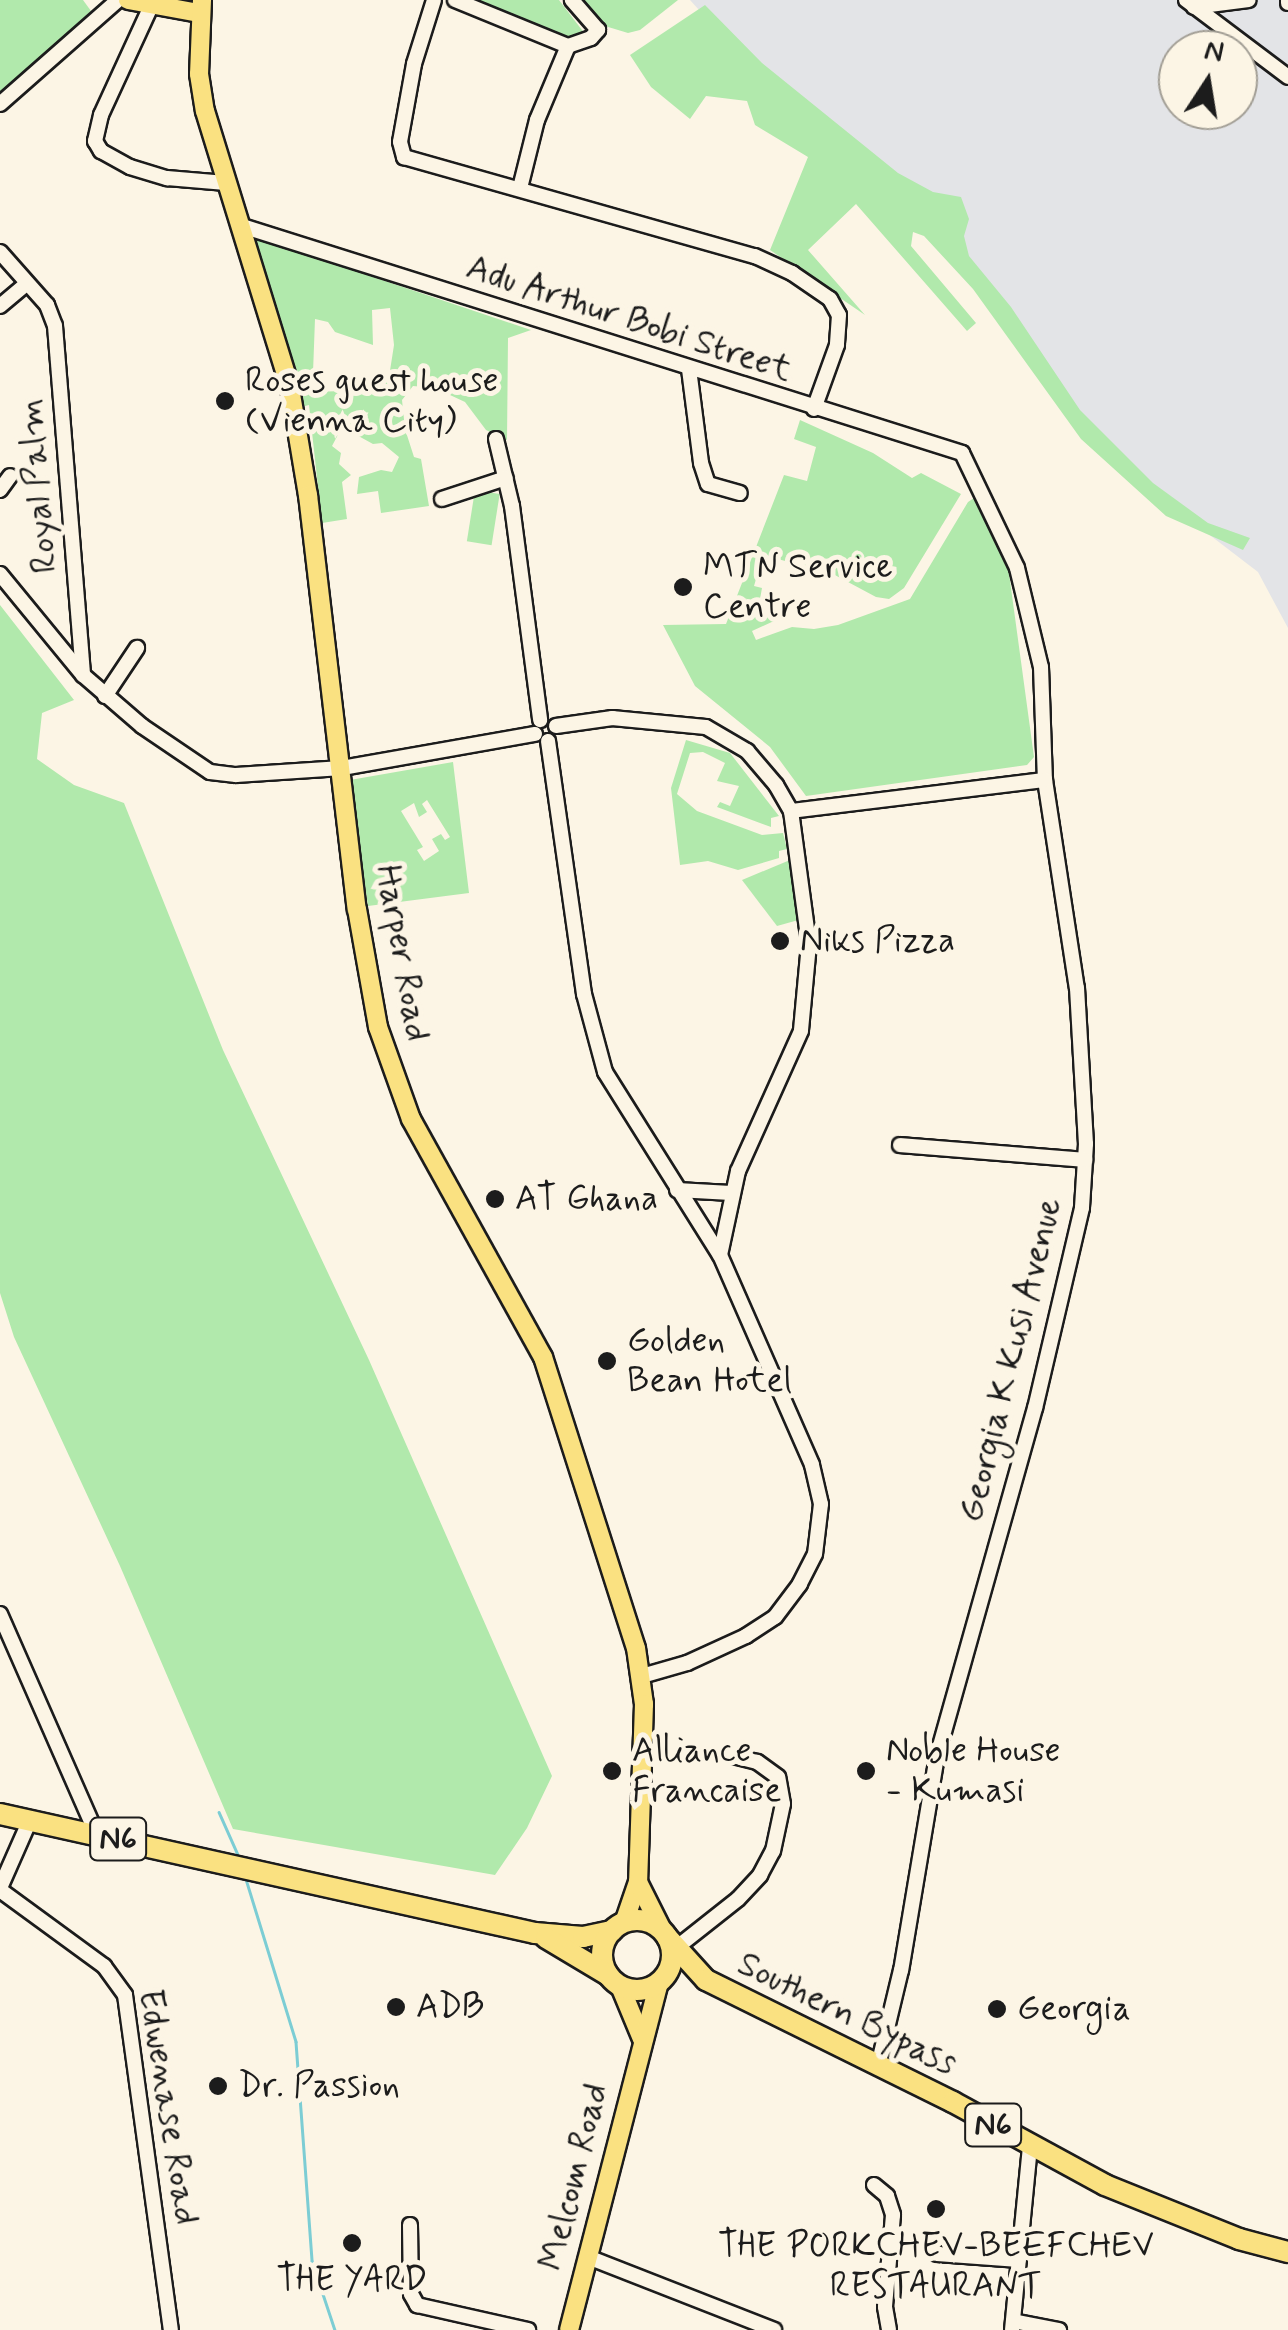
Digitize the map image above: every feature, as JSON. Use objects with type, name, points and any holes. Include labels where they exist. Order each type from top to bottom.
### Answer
[{"type":"highway","name":"N6","points":[[0,1814],[535,1932],[583,1937],[645,1921],[669,1939]]},
{"type":"highway","points":[[614,1981],[602,1953],[618,1927]]},
{"type":"highway","name":"N6","points":[[535,1932],[614,1981],[640,1990],[661,1981]]},
{"type":"highway","name":"Southern Bypass","points":[[669,1939],[706,1980],[1030,2145],[1152,2206],[1288,2252]]},
{"type":"highway","points":[[661,1981],[672,1955],[669,1939]]},
{"type":"highway","name":"Southern Bypass","points":[[661,1981],[706,1980]]},
{"type":"main road","points":[[128,0],[200,7]]},
{"type":"main road","name":"Harper Road","points":[[200,7],[205,112],[290,388],[308,495],[357,909],[386,1058],[411,1118],[544,1358],[562,1404],[642,1676],[638,1882],[618,1927]]},
{"type":"main road","name":"Harper Road","points":[[638,1882],[669,1939]]},
{"type":"main road","points":[[614,1981],[642,2039]]},
{"type":"main road","name":"Melcom Road","points":[[569,2330],[642,2039],[661,1981]]},
{"type":"street","points":[[0,104],[118,0]]},
{"type":"street","points":[[434,0],[414,64],[400,151],[404,157],[755,256],[792,273],[830,299],[838,315],[837,346],[814,409]]},
{"type":"street","points":[[455,0],[568,46],[591,38],[598,30],[572,0]]},
{"type":"street","points":[[1190,3],[1249,0]]},
{"type":"street","points":[[1190,3],[1288,77]]},
{"type":"street","points":[[152,4],[101,116],[95,141],[101,151],[130,168],[168,178],[226,183]]},
{"type":"street","points":[[520,188],[537,120],[568,46]]},
{"type":"street","name":"Adu Arthur Bobi Street","points":[[242,226],[962,454],[981,488]]},
{"type":"street","name":"Royal Palm","points":[[0,252],[23,286],[47,304],[56,326],[83,675]]},
{"type":"street","points":[[0,286],[23,286]]},
{"type":"street","points":[[0,306],[23,286]]},
{"type":"street","points":[[688,369],[701,463],[708,484],[740,493]]},
{"type":"street","points":[[496,439],[506,478],[541,732],[584,994],[597,1048],[633,1123],[720,1255],[818,1485],[821,1525],[808,1570],[774,1617],[746,1636],[687,1663],[642,1676]]},
{"type":"street","points":[[0,490],[10,476]]},
{"type":"street","points":[[442,498],[506,478]]},
{"type":"street","name":"Georgia K Kusi Avenue","points":[[878,2066],[898,1984],[937,1756],[1074,1258],[1085,1160],[1077,988],[1045,780],[1045,707],[1033,622],[1017,568],[981,488]]},
{"type":"street","points":[[0,574],[105,696],[210,772],[236,775],[342,768],[541,732],[556,734],[556,726],[612,718],[706,727],[747,752],[776,785],[791,812],[809,944],[802,1030],[730,1193],[720,1255]]},
{"type":"street","points":[[105,696],[137,648]]},
{"type":"street","points":[[791,812],[1045,780]]},
{"type":"street","points":[[900,1144],[1085,1160]]},
{"type":"street","points":[[676,1190],[730,1193]]},
{"type":"street","points":[[0,1614],[96,1835]]},
{"type":"street","points":[[669,1939],[738,1899],[760,1875],[773,1851],[783,1804],[778,1777],[757,1762],[728,1755]]},
{"type":"street","points":[[0,1889],[30,1820]]},
{"type":"street","name":"Edwenase Road","points":[[0,1889],[104,1966],[124,1995],[171,2330]]},
{"type":"street","points":[[1030,2145],[1012,2325],[1059,2330]]},
{"type":"street","points":[[874,2185],[887,2196],[893,2215],[888,2330]]},
{"type":"street","points":[[410,2226],[411,2294],[417,2305],[528,2330]]},
{"type":"street","points":[[936,2254],[1019,2260]]},
{"type":"street","points":[[588,2257],[774,2330]]},
{"type":"shaded area","points":[[690,0],[1288,0],[1288,628],[1258,572],[1113,461],[957,261],[788,109]]},
{"type":"green space","points":[[0,0],[83,0],[91,11],[0,94]]},
{"type":"green space","points":[[454,0],[559,0],[585,34],[569,49],[552,49]]},
{"type":"green space","points":[[576,0],[678,0],[640,30],[628,33],[595,23]]},
{"type":"green space","points":[[705,5],[762,63],[898,173],[933,192],[961,197],[969,219],[964,236],[969,256],[1011,307],[1080,410],[1153,483],[1208,523],[1250,538],[1243,550],[1166,516],[1081,439],[973,289],[924,236],[913,232],[911,246],[976,323],[967,331],[856,204],[808,250],[865,315],[770,250],[808,157],[755,125],[747,101],[706,96],[690,119],[651,87],[630,55]]},
{"type":"green space","points":[[254,237],[531,330],[508,338],[507,440],[486,430],[465,402],[435,388],[413,386],[402,400],[405,429],[414,457],[421,459],[429,506],[381,513],[378,491],[357,494],[359,477],[381,470],[392,472],[399,457],[382,443],[373,444],[342,427],[332,446],[341,453],[339,464],[351,475],[342,482],[347,519],[322,523],[309,405],[301,407]],"holes":[[[390,308],[394,345],[389,377],[378,382],[376,390],[311,392],[307,381],[313,373],[315,319],[328,322],[335,332],[373,345],[372,310]]]},
{"type":"green space","points":[[800,420],[873,453],[912,478],[921,473],[961,494],[904,588],[889,599],[876,597],[833,574],[763,555],[754,586],[762,588],[760,599],[777,603],[775,612],[787,615],[752,631],[756,640],[792,627],[838,625],[910,599],[968,502],[977,496],[1008,566],[1034,757],[1027,765],[806,796],[770,747],[695,686],[663,625],[726,624],[784,475],[807,481],[816,447],[794,439]]},
{"type":"green space","points":[[475,490],[500,494],[492,545],[467,541]]},
{"type":"green space","points":[[0,605],[74,700],[42,713],[37,759],[74,785],[124,803],[223,1050],[369,1360],[552,1776],[527,1828],[495,1875],[233,1829],[120,1566],[14,1337],[0,1293]]},
{"type":"green space","points":[[686,740],[730,753],[779,816],[771,818],[771,827],[717,807],[720,802],[730,806],[739,786],[717,781],[725,763],[703,752],[690,753],[677,794],[697,811],[762,835],[783,833],[787,849],[779,851],[779,858],[738,870],[708,861],[680,865],[671,788]]},
{"type":"green space","points":[[453,762],[469,893],[368,906],[350,780]],"holes":[[[427,800],[450,837],[445,840],[441,834],[432,839],[439,851],[424,861],[417,850],[423,847],[401,811],[414,803],[419,817],[427,812],[422,804]]]},
{"type":"green space","points":[[790,860],[802,919],[777,926],[742,880]]},
{"type":"waterway","points":[[219,1812],[239,1857]]},
{"type":"waterway","points":[[246,1879],[296,2042],[312,2261],[335,2330]]},
{"type":"place","name":"Roses guest house (Vienna City)","points":[[225,401]]},
{"type":"place","name":"MTN Service Centre","points":[[683,587]]},
{"type":"place","name":"Niks Pizza","points":[[780,941]]},
{"type":"place","name":"AT Ghana","points":[[495,1199]]},
{"type":"place","name":"Golden Bean Hotel","points":[[607,1361]]},
{"type":"place","name":"Alliance Francaise","points":[[612,1771]]},
{"type":"place","name":"Noble House - Kumasi","points":[[866,1771]]},
{"type":"place","name":"ADB","points":[[396,2007]]},
{"type":"place","name":"Georgia","points":[[997,2009]]},
{"type":"place","name":"Dr. Passion","points":[[218,2086]]},
{"type":"place","name":"THE PORKCHEV-BEEFCHEV RESTAURANT","points":[[936,2209]]},
{"type":"place","name":"THE YARD","points":[[352,2243]]}]
